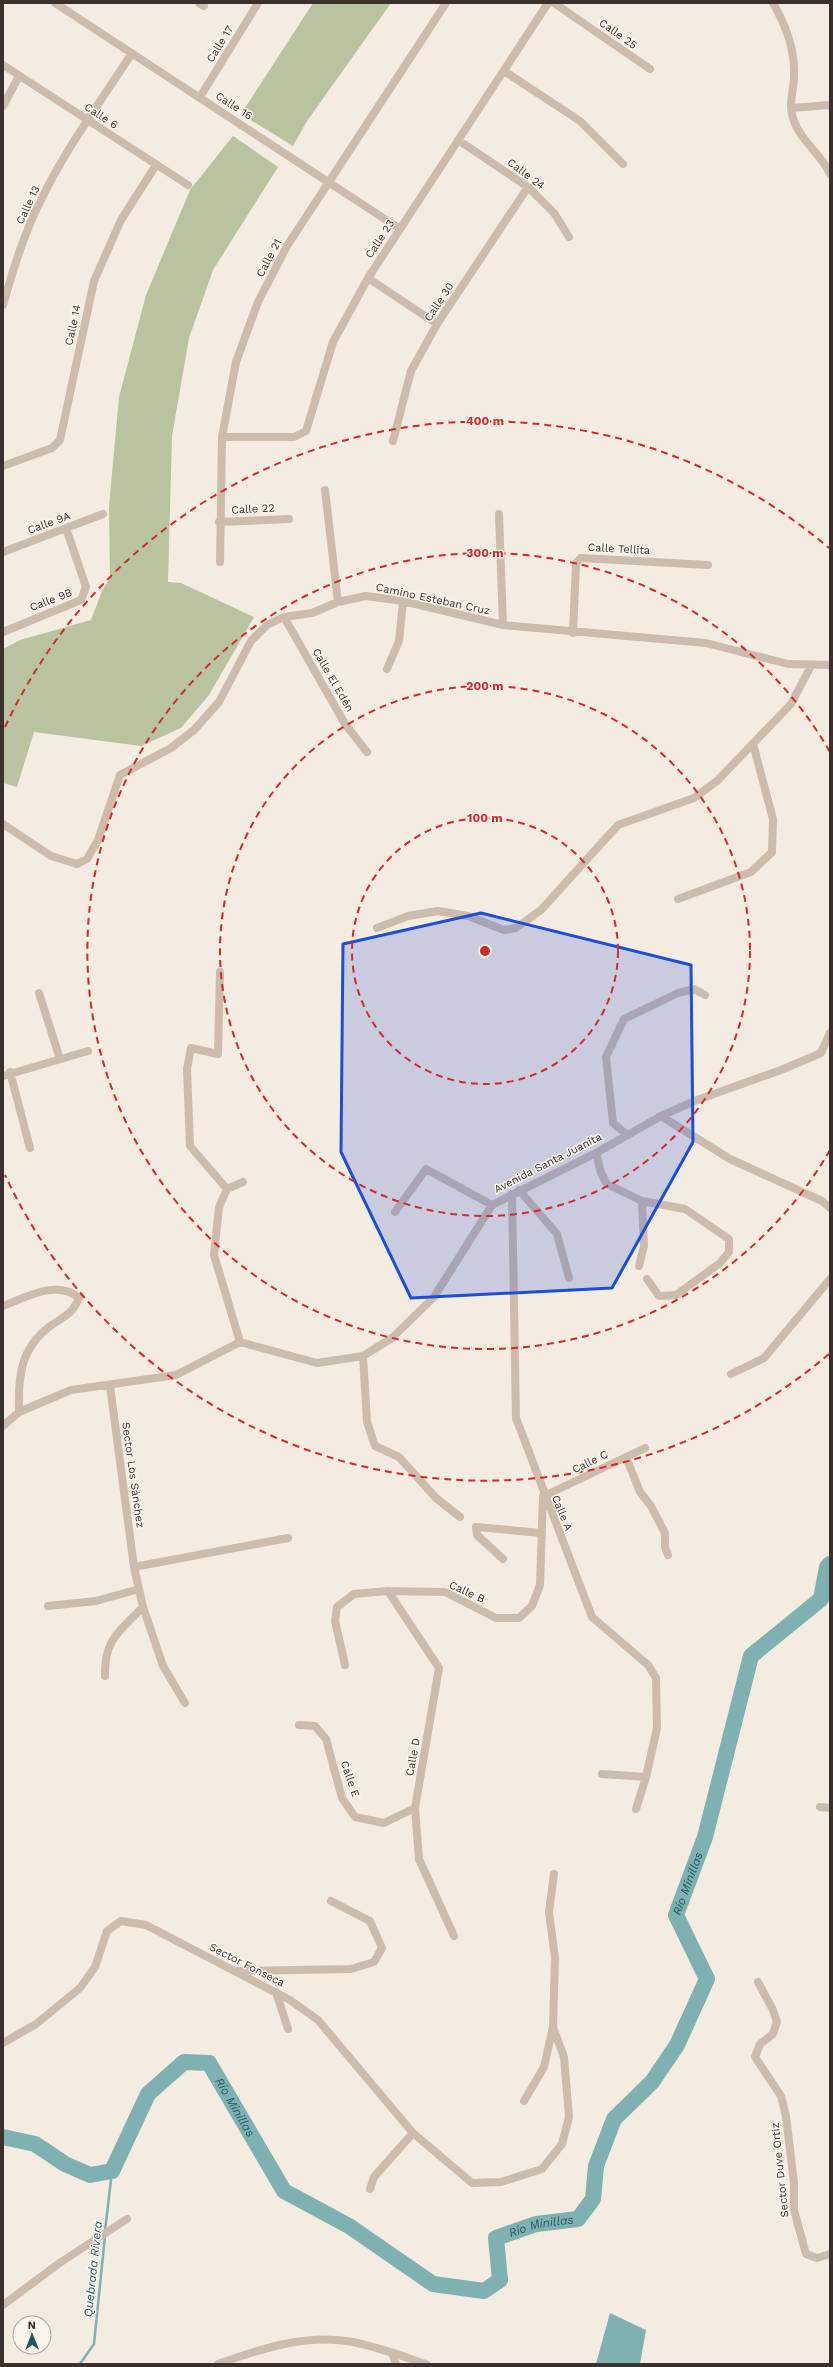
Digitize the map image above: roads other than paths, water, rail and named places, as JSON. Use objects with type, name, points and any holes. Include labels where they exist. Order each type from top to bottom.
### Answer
[{"type":"street","name":"Calle 16","points":[[55,3],[66,6],[132,53],[400,228]]},
{"type":"street","name":"Calle 17","points":[[200,97],[258,3]]},
{"type":"street","name":"Calle 21","points":[[220,562],[219,522],[222,437],[236,362],[258,302],[287,246],[446,3]]},
{"type":"street","name":"Calle 23","points":[[222,437],[294,437],[306,431],[333,342],[368,278],[548,3]]},
{"type":"street","name":"Calle 25","points":[[554,3],[650,69]]},
{"type":"street","points":[[773,3],[784,25],[792,49],[794,76],[791,108],[796,126],[819,154],[830,174]]},
{"type":"street","name":"Calle 13","points":[[3,305],[12,271],[41,200],[87,121],[132,53]]},
{"type":"street","name":"Calle 6","points":[[3,65],[87,121],[188,184]]},
{"type":"street","points":[[504,71],[580,121],[623,164]]},
{"type":"street","points":[[3,106],[20,76]]},
{"type":"street","points":[[791,108],[830,105]]},
{"type":"street","name":"Calle 24","points":[[458,140],[528,187],[554,213],[569,237]]},
{"type":"street","name":"Calle 14","points":[[3,466],[52,448],[60,440],[94,281],[120,220],[156,165]]},
{"type":"street","name":"Calle 30","points":[[394,441],[411,372],[437,324],[528,187]]},
{"type":"street","points":[[368,278],[437,324]]},
{"type":"street","points":[[325,490],[338,602]]},
{"type":"street","name":"Calle 9A","points":[[3,552],[103,514]]},
{"type":"street","points":[[499,514],[503,625]]},
{"type":"street","name":"Calle 22","points":[[219,522],[289,519]]},
{"type":"street","name":"Calle 9B","points":[[3,632],[81,600],[86,587],[66,528]]},
{"type":"street","name":"Calle Tellita","points":[[573,632],[576,564],[581,558],[708,565]]},
{"type":"street","name":"Camino Esteban Cruz","points":[[3,824],[51,856],[77,864],[87,859],[98,840],[120,775],[170,748],[194,730],[219,702],[251,641],[267,625],[284,617],[312,613],[338,602],[366,596],[403,601],[503,625],[706,643],[788,664],[811,666],[830,665]]},
{"type":"street","points":[[388,669],[399,641],[403,601]]},
{"type":"street","name":"Calle El Edén","points":[[284,617],[345,724],[367,752]]},
{"type":"street","points":[[377,928],[408,916],[438,911],[468,916],[504,930],[516,928],[541,910],[618,825],[694,798],[717,781],[791,704],[811,666]]},
{"type":"street","points":[[678,899],[751,872],[772,852],[773,819],[753,744]]},
{"type":"street","points":[[220,972],[218,1054],[191,1048],[187,1069],[190,1146],[227,1189]]},
{"type":"street","points":[[626,1134],[613,1123],[606,1057],[624,1019],[678,993],[694,989],[706,994]]},
{"type":"street","points":[[39,993],[60,1059]]},
{"type":"street","name":"Avenida Santa Juanita","points":[[240,1342],[316,1363],[363,1356],[392,1338],[434,1297],[492,1205],[596,1153],[626,1134],[661,1116],[696,1100],[781,1070],[821,1052],[830,1033]]},
{"type":"street","points":[[30,1148],[6,1074],[88,1051]]},
{"type":"street","points":[[661,1116],[730,1160],[822,1201],[830,1208]]},
{"type":"street","points":[[596,1153],[601,1173],[607,1184],[642,1201],[685,1209],[730,1239],[729,1252],[720,1263],[676,1296],[659,1296],[646,1279]]},
{"type":"street","points":[[395,1212],[426,1169],[492,1205]]},
{"type":"street","points":[[3,1426],[19,1412],[71,1390],[110,1386],[176,1374],[240,1342],[214,1255],[219,1207],[227,1189],[243,1182]]},
{"type":"street","points":[[516,1192],[557,1234],[569,1278]]},
{"type":"street","name":"Calle A","points":[[516,1192],[516,1418],[543,1495],[592,1617],[648,1665],[656,1678],[657,1728],[646,1777],[636,1809]]},
{"type":"street","points":[[639,1266],[644,1246],[642,1201]]},
{"type":"street","points":[[731,1374],[764,1358],[830,1279]]},
{"type":"street","points":[[3,1306],[49,1289],[71,1290],[79,1298],[75,1309],[48,1328],[27,1350],[19,1380],[19,1412]]},
{"type":"street","points":[[363,1356],[367,1422],[375,1446],[399,1457],[436,1498],[460,1517]]},
{"type":"street","name":"Sector Los Sánchez","points":[[110,1386],[134,1567],[143,1606],[163,1666],[185,1703]]},
{"type":"street","name":"Calle C","points":[[543,1495],[645,1448]]},
{"type":"street","points":[[626,1457],[640,1492],[651,1506],[665,1533],[665,1547],[668,1555]]},
{"type":"street","name":"Calle B","points":[[346,1665],[335,1621],[337,1607],[354,1594],[388,1590],[445,1592],[496,1618],[519,1618],[532,1606],[540,1585],[543,1495]]},
{"type":"street","points":[[503,1559],[477,1535],[476,1527],[542,1533]]},
{"type":"street","points":[[134,1567],[288,1538]]},
{"type":"street","points":[[48,1606],[96,1601],[139,1589]]},
{"type":"street","name":"Calle D","points":[[388,1590],[439,1668],[415,1808],[419,1859],[454,1936]]},
{"type":"street","points":[[105,1676],[105,1659],[109,1643],[143,1606]]},
{"type":"street","name":"Calle E","points":[[299,1725],[315,1726],[326,1739],[342,1798],[355,1817],[384,1823],[415,1808]]},
{"type":"street","points":[[602,1774],[646,1777]]},
{"type":"street","points":[[820,1806],[830,1808]]},
{"type":"street","points":[[524,2101],[544,2067],[553,2026],[555,1958],[549,1912],[554,1874]]},
{"type":"street","points":[[235,1971],[351,1969],[374,1962],[382,1948],[370,1921],[331,1901]]},
{"type":"street","name":"Sector Fonseca","points":[[3,2043],[36,2024],[80,1988],[94,1967],[106,1931],[121,1921],[146,1925],[276,1992],[318,2020],[414,2133],[472,2183],[501,2182],[542,2169],[562,2144],[569,2117],[564,2056],[553,2026]]},
{"type":"street","name":"Sector Duve Ortiz","points":[[758,1982],[773,2010],[777,2022],[773,2034],[760,2044],[755,2057],[781,2096],[786,2116],[794,2183],[794,2210],[800,2238],[806,2254],[817,2258],[830,2254]]},
{"type":"street","points":[[276,1992],[288,2029]]},
{"type":"street","points":[[370,2189],[374,2177],[414,2133]]},
{"type":"street","points":[[3,2305],[127,2219]]},
{"type":"street","points":[[218,2364],[257,2350],[315,2340],[351,2342],[426,2364]]},
{"type":"street","points":[[392,2353],[396,2364]]},
{"type":"water","points":[[610,2313],[646,2330],[640,2364],[596,2364]]},
{"type":"waterway","name":"Río Minillas","points":[[3,2137],[35,2144],[65,2164],[90,2175],[112,2171],[148,2094],[184,2062],[209,2063],[284,2191],[349,2226],[433,2284],[484,2291],[500,2280],[496,2238],[536,2224],[578,2219],[593,2199],[596,2166],[614,2119],[652,2082],[677,2045],[707,1979],[676,1915],[705,1837],[751,1656],[821,1599],[827,1567],[830,1564]]},
{"type":"waterway","name":"Quebrada Rivera","points":[[105,2231],[112,2171]]},
{"type":"waterway","name":"Quebrada Rivera","points":[[80,2364],[94,2344],[105,2236]]}]
